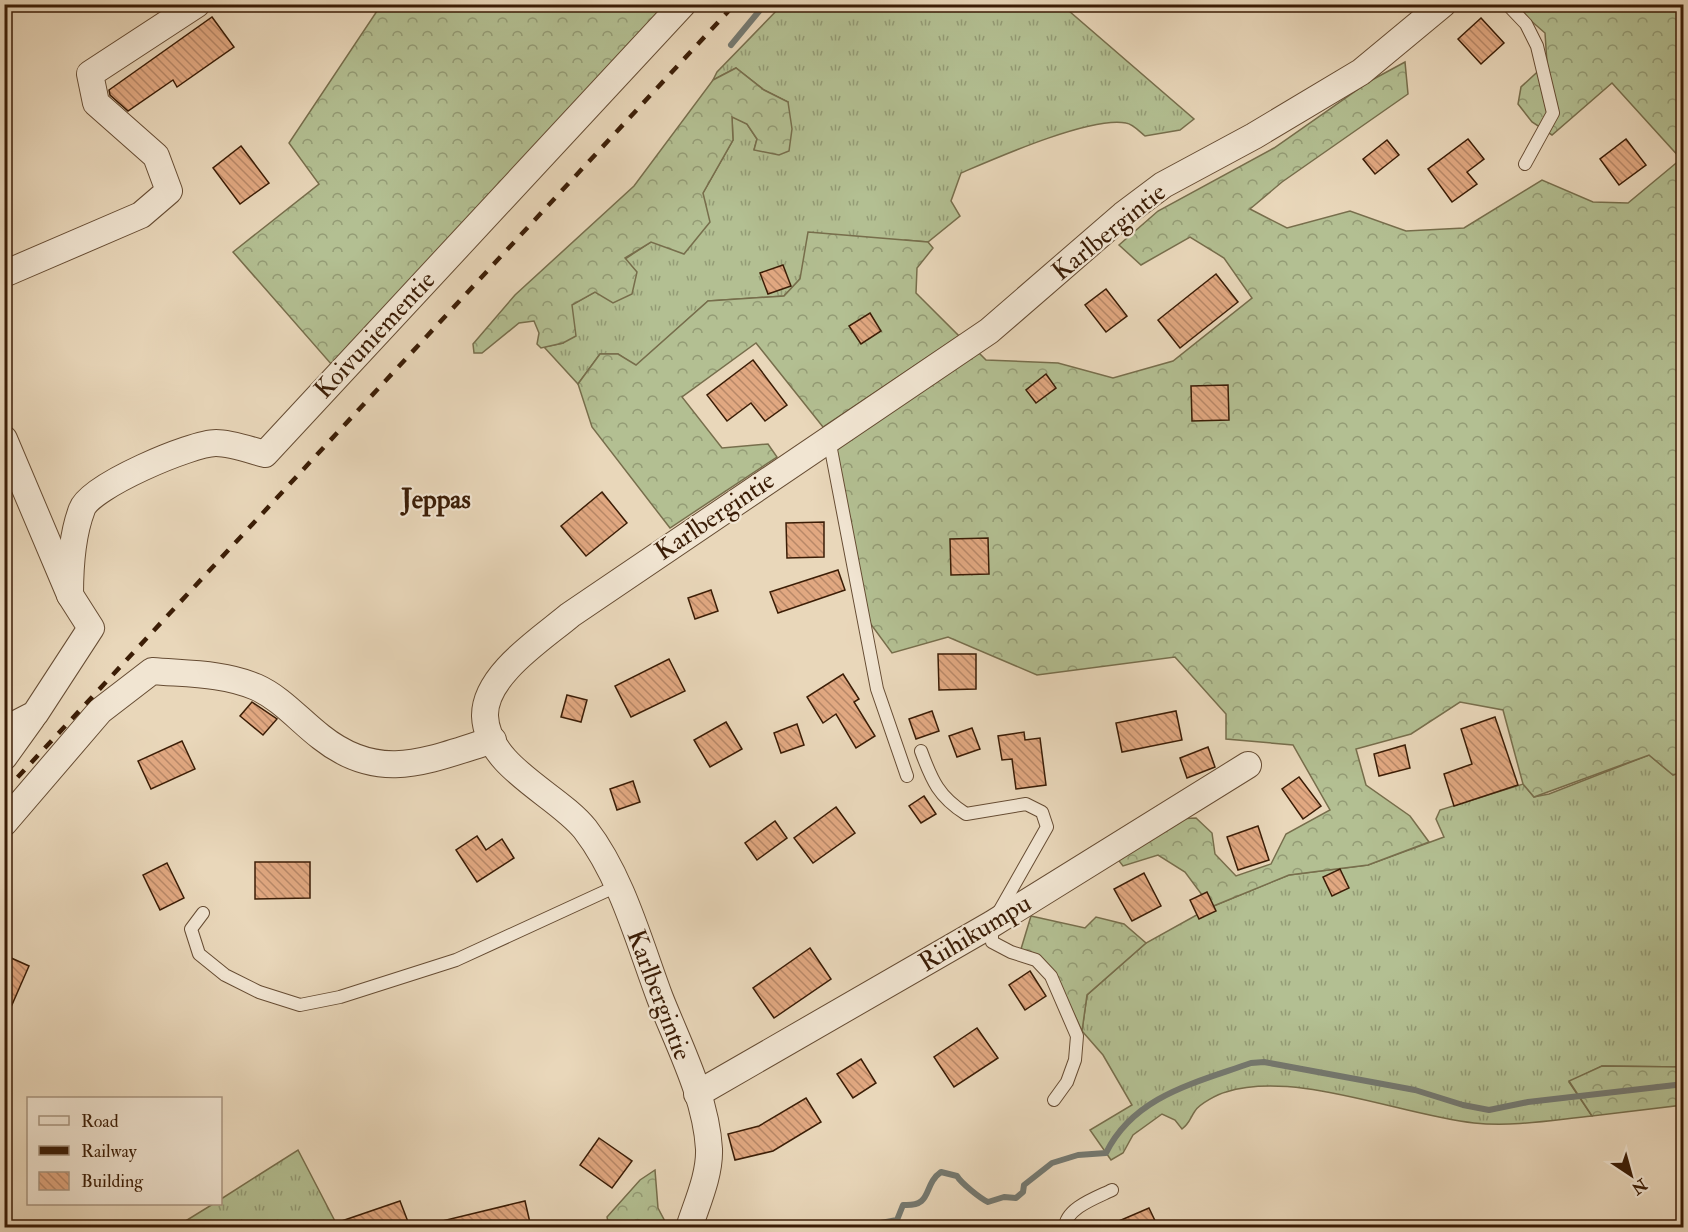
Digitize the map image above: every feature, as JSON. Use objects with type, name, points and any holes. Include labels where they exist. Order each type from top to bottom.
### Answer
[{"type":"street","points":[[4,274],[141,214],[170,191],[156,156],[96,103],[90,74],[197,4]]},
{"type":"street","name":"Koivuniementie","points":[[70,595],[73,547],[82,506],[116,478],[165,458],[215,442],[265,454],[683,4]]},
{"type":"street","name":"Karlbergintie","points":[[689,1227],[703,1187],[709,1151],[697,1094],[617,886],[596,844],[583,827],[508,763],[493,740],[485,717],[488,699],[500,677],[514,661],[570,615],[989,331],[1124,215],[1163,185],[1254,136],[1361,72],[1443,4]]},
{"type":"street","points":[[4,439],[70,595],[91,628],[4,757]]},
{"type":"street","points":[[4,823],[100,711],[153,671],[225,677],[256,687],[352,759],[376,764],[426,760],[493,740]]},
{"type":"street","points":[[4,730],[35,714]]},
{"type":"street","name":"Riihikumpu","points":[[697,1094],[992,924],[1248,765]]},
{"type":"lane","points":[[1507,4],[1526,24],[1537,46],[1552,113],[1525,164]]},
{"type":"lane","points":[[829,439],[877,689],[908,776]]},
{"type":"lane","points":[[921,751],[931,777],[946,801],[966,814],[1026,804],[1042,812],[1047,827],[1023,864],[992,924],[992,942],[1011,952],[1036,960],[1051,976],[1077,1035],[1076,1060],[1067,1082],[1054,1100]]},
{"type":"lane","points":[[203,913],[191,929],[199,954],[225,975],[258,992],[300,1005],[340,997],[456,960],[617,886]]},
{"type":"lane","points":[[1065,1227],[1065,1223],[1078,1208],[1112,1190]]},
{"type":"green space","points":[[381,5],[669,5],[332,365],[233,252],[319,184],[289,143]]},
{"type":"green space","points":[[782,5],[1062,5],[1194,119],[1180,130],[1145,136],[1134,126],[1126,123],[1090,126],[1044,140],[961,173],[951,201],[960,216],[928,242],[905,240],[800,279],[784,296],[708,301],[636,366],[618,354],[600,354],[578,384],[544,347],[563,343],[571,305],[595,292],[625,259],[651,242],[703,193],[733,140],[732,116],[747,124],[757,139],[754,150],[788,102],[764,90],[736,68],[713,80],[717,72]]},
{"type":"green space","points":[[1513,5],[1683,5],[1683,772],[1673,775],[1649,755],[1534,797],[1523,784],[1503,710],[1460,702],[1411,734],[1356,749],[1366,785],[1410,816],[1429,842],[1368,865],[1289,875],[1211,907],[1185,872],[1158,855],[1123,866],[1116,857],[1175,819],[1196,818],[1212,833],[1215,854],[1236,876],[1271,864],[1286,834],[1330,810],[1293,745],[1226,739],[1226,714],[1175,657],[1037,675],[948,637],[892,653],[870,623],[835,447],[979,353],[986,360],[1058,363],[1113,378],[1173,361],[1252,298],[1224,258],[1190,237],[1141,265],[1119,245],[1158,211],[1274,148],[1370,81],[1405,62],[1408,94],[1282,182],[1250,209],[1287,228],[1350,211],[1406,231],[1464,228],[1542,180],[1593,202],[1628,203],[1681,159],[1612,83],[1552,135],[1532,122],[1518,104],[1521,87],[1547,63],[1545,33]]},
{"type":"green space","points":[[736,68],[764,90],[788,102],[792,129],[789,151],[779,155],[754,150],[757,139],[747,124],[732,117],[733,140],[703,193],[710,222],[684,254],[651,242],[625,258],[637,272],[632,294],[613,303],[595,292],[572,305],[576,336],[563,343],[541,348],[537,344],[539,333],[534,321],[519,323],[482,353],[474,353],[473,344],[515,295],[634,186],[713,80]]},
{"type":"green space","points":[[808,232],[928,242],[933,248],[917,268],[916,293],[959,336],[823,427],[756,343],[682,397],[722,448],[768,444],[777,457],[670,528],[592,427],[578,384],[600,354],[618,354],[636,365],[708,301],[784,296],[800,279]]},
{"type":"green space","points":[[1649,755],[1673,775],[1683,772],[1683,1067],[1602,1066],[1569,1082],[1592,1116],[1518,1124],[1474,1123],[1316,1090],[1284,1086],[1254,1087],[1226,1092],[1209,1100],[1197,1108],[1182,1129],[1175,1120],[1162,1114],[1133,1135],[1123,1153],[1111,1160],[1090,1130],[1132,1105],[1103,1055],[1082,1031],[1087,995],[1146,943],[1211,907],[1289,875],[1368,865],[1444,837],[1436,819],[1440,810],[1523,784],[1534,797],[1549,794]]},
{"type":"green space","points":[[1031,916],[1085,928],[1096,917],[1124,924],[1146,943],[1087,995],[1082,1031],[1055,974],[1021,949]]},
{"type":"green space","points":[[1602,1066],[1683,1067],[1683,1105],[1592,1116],[1569,1081]]},
{"type":"green space","points":[[298,1150],[338,1227],[174,1228],[211,1205],[222,1205],[222,1198]]},
{"type":"green space","points":[[655,1170],[658,1208],[668,1227],[609,1227],[607,1217],[640,1180]]},
{"type":"building","points":[[212,17],[234,47],[177,87],[173,80],[128,111],[110,95],[109,90]]},
{"type":"building","points":[[1481,18],[1504,43],[1481,64],[1458,39]]},
{"type":"building","points":[[1468,139],[1484,159],[1467,172],[1477,184],[1452,202],[1428,169]]},
{"type":"building","points":[[1626,139],[1646,165],[1619,185],[1600,159]]},
{"type":"building","points":[[1387,140],[1399,155],[1375,174],[1363,159]]},
{"type":"building","points":[[241,146],[269,183],[240,204],[213,168]]},
{"type":"building","points":[[783,265],[791,286],[768,294],[760,273]]},
{"type":"building","points":[[1216,274],[1238,302],[1180,348],[1158,320]]},
{"type":"building","points":[[1106,289],[1127,316],[1106,332],[1085,305]]},
{"type":"building","points":[[870,313],[881,331],[861,344],[849,326]]},
{"type":"building","points":[[753,360],[787,405],[765,421],[751,403],[727,421],[707,395]]},
{"type":"building","points":[[1046,374],[1056,388],[1036,403],[1026,390]]},
{"type":"building","points":[[1228,385],[1229,420],[1192,421],[1191,386]]},
{"type":"building","points":[[602,492],[627,523],[586,556],[561,526]]},
{"type":"building","points":[[824,522],[824,557],[787,558],[786,523]]},
{"type":"building","points":[[988,538],[989,574],[951,575],[950,539]]},
{"type":"building","points":[[838,570],[845,590],[778,613],[770,592]]},
{"type":"building","points":[[711,590],[718,611],[695,619],[688,598]]},
{"type":"building","points":[[938,654],[976,654],[976,689],[939,690]]},
{"type":"building","points":[[669,659],[685,691],[631,717],[615,686]]},
{"type":"building","points":[[843,674],[859,699],[854,702],[875,736],[856,748],[836,714],[823,723],[807,697]]},
{"type":"building","points":[[567,695],[587,700],[581,722],[561,717]]},
{"type":"building","points":[[252,702],[277,719],[263,735],[240,716]]},
{"type":"building","points":[[932,711],[939,731],[916,739],[909,719]]},
{"type":"building","points":[[1176,711],[1182,740],[1122,752],[1116,723]]},
{"type":"building","points":[[1495,717],[1518,785],[1454,806],[1444,774],[1472,764],[1461,729]]},
{"type":"building","points":[[726,722],[742,749],[710,767],[694,740]]},
{"type":"building","points":[[797,724],[804,745],[781,753],[774,733]]},
{"type":"building","points":[[972,728],[980,749],[957,757],[949,736]]},
{"type":"building","points":[[1024,732],[1025,740],[1040,738],[1046,785],[1016,789],[1012,759],[1002,760],[998,736]]},
{"type":"building","points":[[182,741],[195,769],[151,789],[138,761]]},
{"type":"building","points":[[1405,745],[1410,768],[1379,776],[1374,754]]},
{"type":"building","points":[[1208,747],[1215,767],[1187,778],[1180,758]]},
{"type":"building","points":[[1299,777],[1321,806],[1303,819],[1282,789]]},
{"type":"building","points":[[633,781],[640,802],[617,810],[610,789]]},
{"type":"building","points":[[924,796],[936,814],[921,823],[909,806]]},
{"type":"building","points":[[836,807],[855,833],[813,863],[794,838]]},
{"type":"building","points":[[775,821],[787,838],[757,860],[745,843]]},
{"type":"building","points":[[1258,826],[1269,860],[1238,870],[1227,837]]},
{"type":"building","points":[[477,836],[486,850],[502,839],[514,858],[477,882],[456,850]]},
{"type":"building","points":[[255,862],[310,862],[310,898],[255,899]]},
{"type":"building","points":[[167,863],[184,898],[160,910],[143,875]]},
{"type":"building","points":[[1340,869],[1349,888],[1332,896],[1323,877]]},
{"type":"building","points":[[1144,873],[1161,906],[1132,921],[1114,889]]},
{"type":"building","points":[[1207,892],[1216,911],[1199,919],[1190,900]]},
{"type":"building","points":[[810,948],[831,979],[774,1018],[753,988]]},
{"type":"building","points":[[9,957],[29,966],[4,1023],[4,967]]},
{"type":"building","points":[[1030,971],[1046,996],[1025,1010],[1009,985]]},
{"type":"building","points":[[977,1028],[998,1058],[954,1087],[934,1057]]},
{"type":"building","points":[[861,1059],[876,1083],[853,1098],[837,1074]]},
{"type":"building","points":[[806,1098],[821,1122],[773,1151],[735,1160],[728,1134],[759,1126]]},
{"type":"building","points":[[599,1138],[632,1161],[612,1188],[580,1165]]},
{"type":"building","points":[[400,1201],[410,1227],[331,1227],[330,1225]]},
{"type":"building","points":[[525,1201],[531,1227],[443,1227],[442,1221]]},
{"type":"building","points":[[1149,1208],[1158,1227],[1105,1227]]},
{"type":"waterway","points":[[731,45],[765,4]]},
{"type":"waterway","points":[[877,1228],[881,1223],[897,1220],[903,1205],[913,1205],[924,1199],[931,1183],[941,1172],[957,1176],[988,1202],[1004,1197],[1016,1198],[1023,1192],[1024,1185],[1052,1163],[1078,1155],[1106,1153],[1118,1134],[1133,1118],[1168,1094],[1251,1063],[1264,1062],[1415,1090],[1463,1105],[1489,1110],[1528,1102],[1684,1084]]},
{"type":"railway","points":[[4,792],[735,4]]},
{"type":"district","name":"Jeppas","points":[[436,499]]}]
